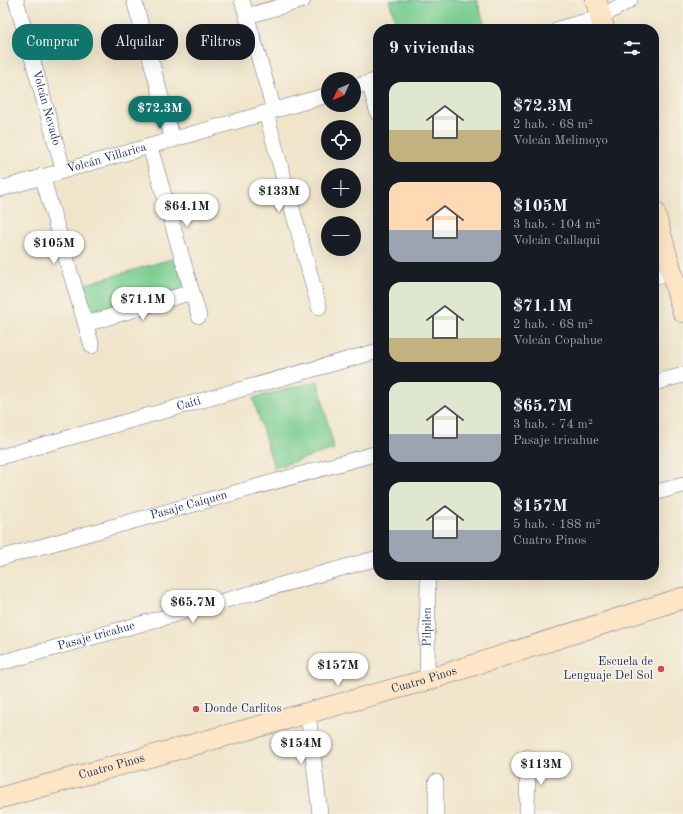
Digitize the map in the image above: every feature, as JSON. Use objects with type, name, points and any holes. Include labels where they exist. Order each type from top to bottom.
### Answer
[{"type":"street","name":"Volcán Nevado","points":[[16,0],[64,169]]},
{"type":"street","points":[[134,0],[174,140]]},
{"type":"street","points":[[242,0],[319,307]]},
{"type":"street","points":[[247,16],[303,0]]},
{"type":"street","points":[[573,24],[600,15],[630,0]]},
{"type":"street","points":[[361,85],[373,82]]},
{"type":"street","name":"Volcán Villarica","points":[[0,188],[64,169],[150,147],[321,97]]},
{"type":"street","points":[[150,147],[199,316]]},
{"type":"street","points":[[42,176],[92,346]]},
{"type":"street","points":[[659,251],[662,275],[683,312]]},
{"type":"street","points":[[86,324],[192,292]]},
{"type":"street","name":"Caiti","points":[[0,457],[373,351]]},
{"type":"street","points":[[659,382],[683,375]]},
{"type":"street","name":"Pasaje Caiquen","points":[[0,558],[373,454]]},
{"type":"street","points":[[659,492],[683,485]]},
{"type":"street","name":"Pasaje tricahue","points":[[0,663],[373,559]]},
{"type":"street","name":"Pilpilen","points":[[427,680],[428,580]]},
{"type":"street","name":"Cuatro Pinos","points":[[0,798],[427,680],[683,598]]},
{"type":"street","points":[[308,713],[320,814]]},
{"type":"street","points":[[527,814],[528,757]]},
{"type":"street","points":[[436,782],[436,814]]},
{"type":"green space","points":[[389,0],[477,0],[484,24],[396,24]]},
{"type":"green space","points":[[175,258],[185,289],[91,315],[82,285]]},
{"type":"green space","points":[[318,381],[334,449],[274,468],[253,398]]},
{"type":"place","name":"Escuela de Lenguaje Del Sol","points":[[661,669]]},
{"type":"place","name":"Donde Carlitos","points":[[196,709]]}]
